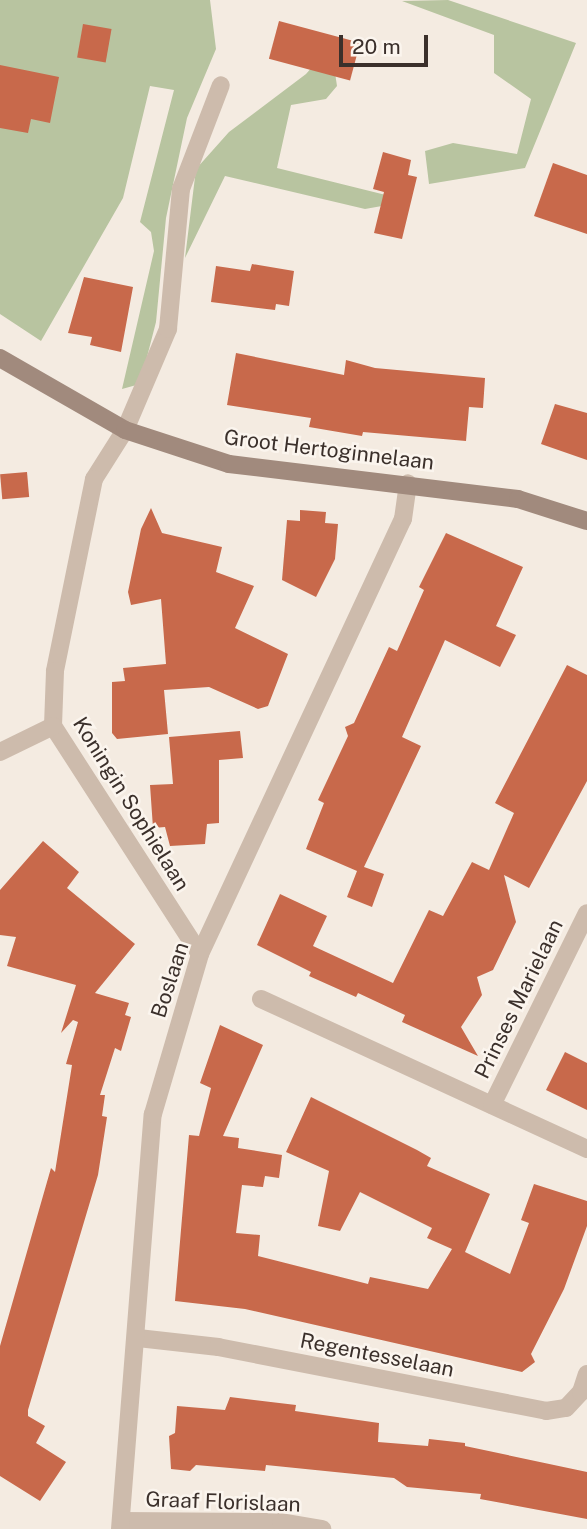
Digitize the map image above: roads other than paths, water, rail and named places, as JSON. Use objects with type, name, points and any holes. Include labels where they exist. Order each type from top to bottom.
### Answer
[{"type":"main road","name":"Groot Hertoginnelaan","points":[[0,358],[125,430],[229,464],[408,483],[518,499],[587,522]]},
{"type":"street","name":"Koningin Sophielaan","points":[[200,954],[53,726],[55,671],[94,479],[125,430],[168,328],[181,189],[221,85]]},
{"type":"street","name":"Boslaan","points":[[121,1525],[138,1338],[153,1114],[200,954],[403,519],[408,483]]},
{"type":"street","points":[[0,752],[53,726]]},
{"type":"street","name":"Prinses Marielaan","points":[[492,1105],[587,913]]},
{"type":"street","points":[[261,999],[587,1149]]},
{"type":"street","name":"Regentesselaan","points":[[138,1338],[218,1347],[546,1411],[566,1408],[581,1392],[587,1374]]},
{"type":"street","name":"Graaf Florislaan","points":[[121,1525],[281,1522],[322,1529]]}]
